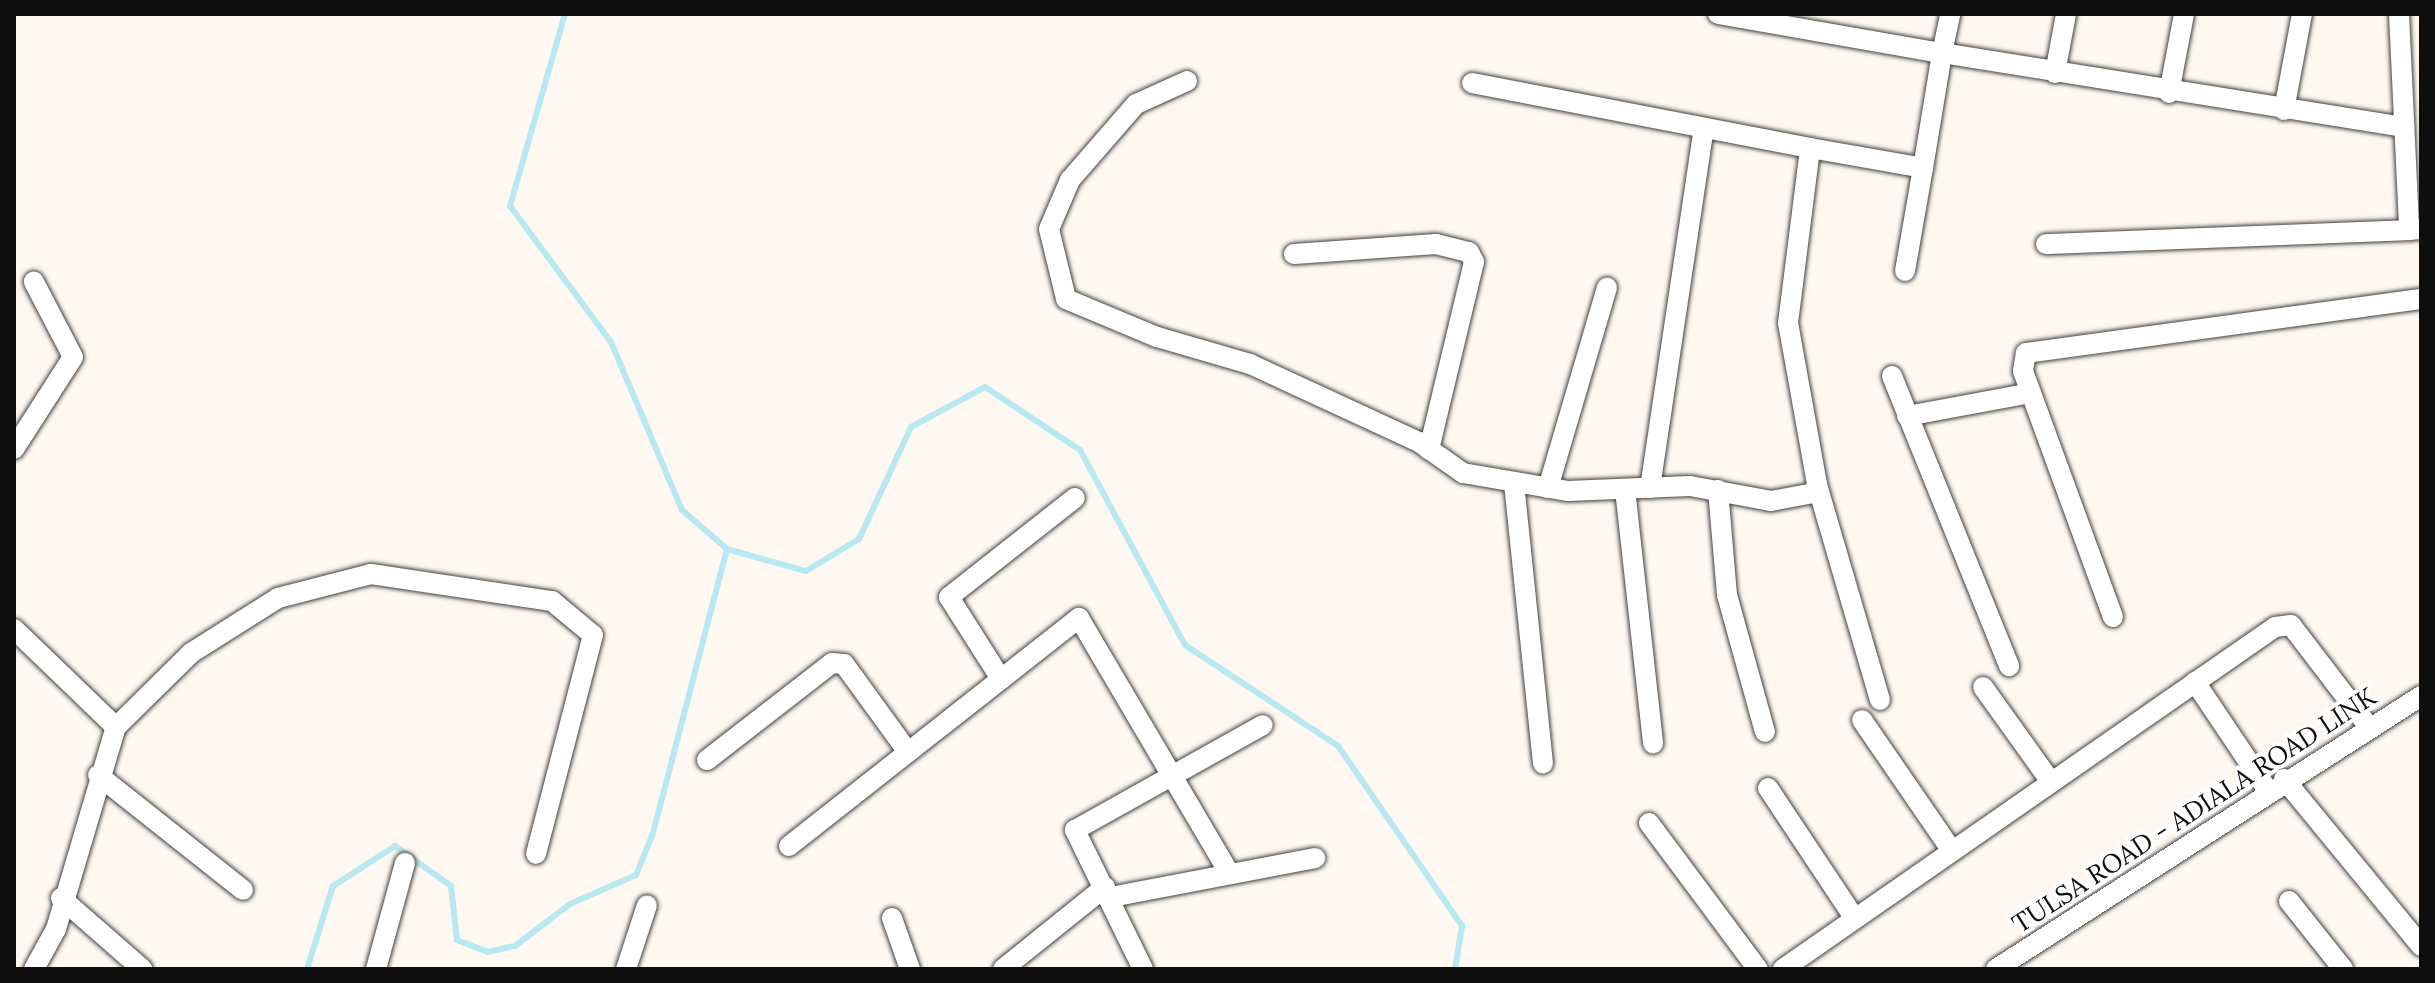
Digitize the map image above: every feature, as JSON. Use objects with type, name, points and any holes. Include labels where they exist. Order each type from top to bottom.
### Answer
[{"type":"street","points":[[1718,14],[2169,93],[2404,127]]},
{"type":"street","points":[[1905,271],[1950,14]]},
{"type":"street","points":[[2055,73],[2066,14]]},
{"type":"street","points":[[2169,93],[2184,14]]},
{"type":"street","points":[[2284,110],[2302,14]]},
{"type":"street","points":[[2046,244],[2415,229],[2404,127],[2399,14]]},
{"type":"street","points":[[1187,81],[1136,104],[1070,180],[1049,229],[1066,299],[1157,337],[1250,364],[1429,450],[1463,473],[1548,488],[1718,490],[1771,501],[1819,492]]},
{"type":"street","points":[[1472,83],[1923,168]]},
{"type":"street","points":[[1650,488],[1704,128]]},
{"type":"street","points":[[1810,148],[1788,323],[1819,492],[1880,700]]},
{"type":"street","points":[[1294,254],[1436,244],[1469,252],[1474,262],[1429,450]]},
{"type":"street","points":[[14,449],[73,357],[34,282]]},
{"type":"street","points":[[1548,488],[1607,287]]},
{"type":"street","points":[[2113,617],[2031,393],[2026,353],[2421,299]]},
{"type":"street","points":[[1892,376],[2009,666]]},
{"type":"street","points":[[1907,416],[2031,393]]},
{"type":"street","points":[[1514,483],[1543,764]]},
{"type":"street","points":[[1625,489],[1653,743]]},
{"type":"street","points":[[1718,490],[1727,595],[1765,732]]},
{"type":"street","points":[[1001,679],[949,597],[1075,498]]},
{"type":"street","points":[[34,969],[61,898],[98,775],[116,727],[191,653],[278,598],[371,574],[552,601],[593,635],[593,655],[536,854]]},
{"type":"street","points":[[789,846],[1079,618],[1230,874]]},
{"type":"street","points":[[1784,969],[1812,961],[1855,919],[2275,627],[2291,625],[2369,727]]},
{"type":"street","points":[[14,629],[116,727]]},
{"type":"street","points":[[707,760],[832,663],[844,664],[908,752]]},
{"type":"street","points":[[2195,682],[2276,784],[2421,946]]},
{"type":"street","points":[[1983,687],[2051,782]]},
{"type":"street","name":"TULSA ROAD - ADIALA ROAD LINK","points":[[1996,969],[2276,784],[2421,696]]},
{"type":"street","points":[[1862,720],[1952,851]]},
{"type":"street","points":[[1143,969],[1075,830],[1263,725]]},
{"type":"street","points":[[98,775],[243,890]]},
{"type":"street","points":[[1768,788],[1855,919]]},
{"type":"street","points":[[1649,823],[1758,969]]},
{"type":"street","points":[[1003,969],[1108,892],[1315,858]]},
{"type":"street","points":[[376,969],[405,863]]},
{"type":"street","points":[[61,898],[142,969]]},
{"type":"street","points":[[2289,901],[2343,969]]},
{"type":"street","points":[[626,969],[647,905]]},
{"type":"street","points":[[892,918],[910,969]]},
{"type":"waterway","points":[[565,14],[510,206],[611,342],[682,510],[727,549],[806,571],[859,539],[911,427],[985,387],[1080,450],[1185,645],[1338,746],[1462,926],[1455,969]]},
{"type":"waterway","points":[[307,969],[333,886],[395,846],[451,886],[457,940],[488,952],[515,946],[570,904],[636,875],[653,833],[727,549]]}]
